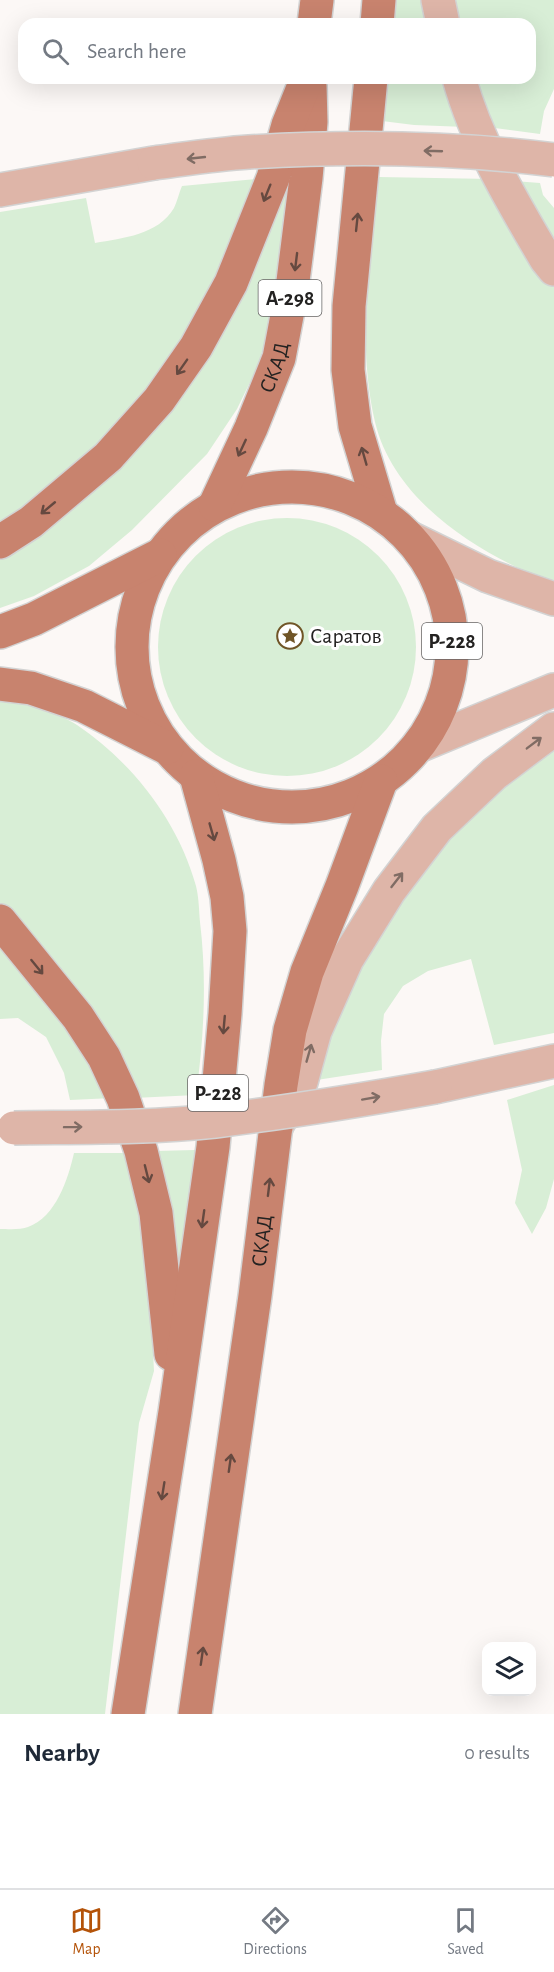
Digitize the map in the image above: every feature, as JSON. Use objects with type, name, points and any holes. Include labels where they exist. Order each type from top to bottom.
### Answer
[{"type":"highway","points":[[315,18],[317,0]]},
{"type":"highway","points":[[377,18],[379,0]]},
{"type":"highway","points":[[0,542],[31,522],[108,457],[159,400],[196,347],[235,273],[273,178],[288,125],[305,84]]},
{"type":"highway","name":"СКАД","points":[[215,505],[251,428],[279,358],[292,290],[306,178],[311,122],[308,84]]},
{"type":"highway","name":"А-298","points":[[370,84],[349,306],[348,370],[356,426],[381,513]]},
{"type":"highway","name":"Р-228","points":[[299,486],[328,490],[355,499],[381,513],[410,538],[426,558],[447,603],[452,628],[450,678],[443,702],[432,725],[401,765],[381,781],[354,795],[325,804],[296,808],[265,805],[236,798],[212,787],[196,776],[167,748],[154,729],[136,687],[132,664],[134,618],[148,575],[160,555],[185,527],[215,505],[270,487],[299,486]]},
{"type":"highway","name":"Р-228","points":[[0,632],[34,619],[160,555]]},
{"type":"highway","name":"Р-228","points":[[0,684],[31,688],[84,706],[167,748]]},
{"type":"highway","name":"Р-228","points":[[128,1714],[213,1147],[225,1014],[230,931],[227,897],[196,776]]},
{"type":"highway","name":"СКАД","points":[[195,1714],[255,1296],[290,1030],[306,972],[342,886],[381,781]]},
{"type":"highway","name":"Р-228","points":[[0,921],[78,1017],[104,1057],[123,1098],[141,1151],[156,1213],[165,1284],[175,1412]]},
{"type":"main road","points":[[438,0],[442,18]]},
{"type":"main road","points":[[461,84],[475,126],[501,180],[554,269]]},
{"type":"main road","points":[[0,190],[154,163],[248,152],[327,150],[495,153],[554,160]]},
{"type":"main road","points":[[410,538],[488,576],[554,599]]},
{"type":"main road","points":[[418,746],[554,690]]},
{"type":"main road","points":[[277,1125],[301,1082],[315,1031],[347,959],[389,891],[437,828],[494,774],[554,729]]},
{"type":"main road","points":[[7,1128],[124,1126],[213,1121],[342,1104],[435,1087],[554,1061]]},
{"type":"green space","points":[[394,0],[427,0],[432,18],[392,18]]},
{"type":"green space","points":[[450,0],[554,0],[554,89],[544,111],[540,134],[487,127],[471,84],[536,84],[536,18],[454,18]]},
{"type":"green space","points":[[386,84],[451,84],[466,127],[414,125],[382,121]]},
{"type":"green space","points":[[379,177],[492,179],[554,283],[554,583],[498,558],[444,522],[421,501],[401,477],[385,451],[375,422],[366,361],[369,269]]},
{"type":"green space","points":[[283,178],[293,178],[278,300],[257,368],[237,409],[207,454],[132,530],[89,566],[34,596],[0,608],[0,558],[114,466]]},
{"type":"green space","points":[[257,179],[219,279],[185,344],[99,450],[0,529],[0,212],[86,198],[95,243],[139,234],[159,224],[174,208],[182,186]]},
{"type":"green space","points":[[514,181],[540,183],[543,195],[554,208],[554,249]]},
{"type":"green space","points":[[274,518],[300,518],[337,527],[359,539],[387,565],[407,597],[414,622],[416,647],[414,672],[407,697],[395,719],[369,747],[337,767],[325,771],[300,776],[274,776],[237,767],[215,755],[187,729],[167,697],[163,685],[158,660],[158,634],[167,597],[179,575],[205,547],[237,527],[249,523]]},
{"type":"green space","points":[[0,697],[60,716],[97,740],[117,757],[151,795],[178,839],[196,886],[202,944],[204,1009],[196,1095],[134,1098],[0,906]]},
{"type":"green space","points":[[554,741],[554,1033],[494,1045],[471,959],[428,971],[403,986],[384,1014],[381,1041],[382,1070],[310,1081],[357,961],[447,835]]},
{"type":"green space","points":[[0,935],[70,1022],[113,1098],[70,1100],[64,1073],[46,1037],[18,1018],[0,1019]]},
{"type":"green space","points":[[554,1085],[554,1179],[546,1208],[532,1234],[515,1203],[522,1170],[507,1100]]},
{"type":"green space","points":[[195,1150],[179,1273],[156,1151]]},
{"type":"green space","points":[[74,1153],[124,1153],[139,1211],[149,1275],[154,1371],[139,1423],[105,1714],[0,1714],[0,1229],[25,1228],[46,1215],[64,1185]]},
{"type":"place","name":"Саратов","points":[[290,636]]}]
